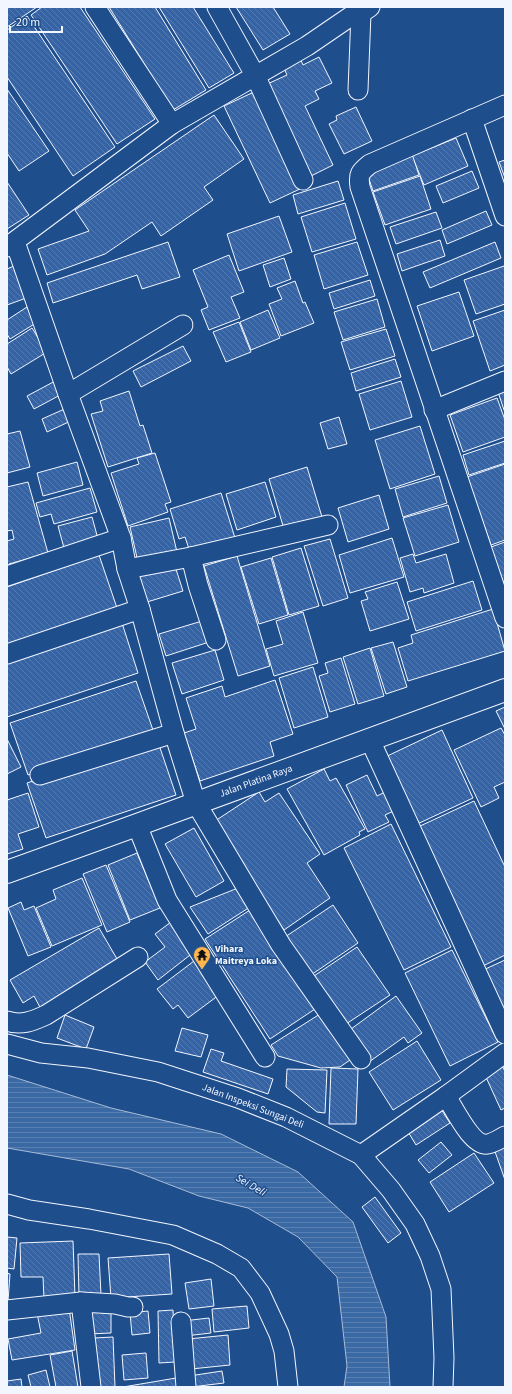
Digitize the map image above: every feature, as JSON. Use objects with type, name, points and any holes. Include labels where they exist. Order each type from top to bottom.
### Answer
[{"type":"main road","name":"Jalan Platina Raya","points":[[7,872],[505,690]]},
{"type":"street","points":[[95,7],[172,124]]},
{"type":"street","points":[[217,7],[255,75],[303,180]]},
{"type":"street","points":[[357,11],[307,46],[172,124],[11,245],[121,538],[127,568],[140,609],[174,733],[196,803],[281,944],[361,1059]]},
{"type":"street","points":[[357,11],[358,90]]},
{"type":"street","points":[[505,105],[370,164],[362,170],[359,177],[360,187],[505,618]]},
{"type":"street","points":[[472,119],[505,216]]},
{"type":"street","points":[[68,394],[183,325]]},
{"type":"street","points":[[434,410],[505,380]]},
{"type":"street","points":[[127,568],[191,557],[291,535],[328,525]]},
{"type":"street","points":[[7,576],[121,538]]},
{"type":"street","points":[[191,557],[198,585],[216,640]]},
{"type":"street","points":[[7,654],[140,609]]},
{"type":"street","points":[[40,775],[174,733]]},
{"type":"street","points":[[370,740],[505,1034]]},
{"type":"street","points":[[137,825],[167,900],[265,1057]]},
{"type":"street","points":[[7,1021],[21,1024],[33,1021],[46,1015],[138,957]]},
{"type":"street","name":"Jalan Inspeksi Sungai Deli","points":[[7,1044],[41,1053],[88,1058],[158,1072],[238,1098],[286,1117],[361,1155],[391,1190],[415,1224],[430,1256],[441,1289],[444,1358],[443,1387]]},
{"type":"street","points":[[361,1155],[505,1053]]},
{"type":"street","points":[[446,1096],[472,1137],[481,1144],[488,1144],[505,1136]]},
{"type":"street","points":[[7,1204],[29,1210],[89,1219],[172,1235],[217,1254],[241,1268],[260,1293],[279,1334],[284,1351],[288,1387]]},
{"type":"street","points":[[81,1302],[91,1387]]},
{"type":"street","points":[[7,1310],[81,1302],[115,1304],[133,1307]]},
{"type":"street","points":[[181,1322],[186,1387]]},
{"type":"water","name":"Sei Deli","points":[[7,1075],[111,1108],[221,1134],[298,1172],[353,1222],[386,1317],[390,1387],[344,1387],[347,1366],[337,1277],[298,1237],[248,1208],[199,1196],[129,1169],[7,1148]]},
{"type":"building","points":[[7,7],[37,7],[7,27]]},
{"type":"building","points":[[42,7],[80,7],[155,119],[117,144],[31,15]]},
{"type":"building","points":[[109,7],[155,7],[206,90],[173,110]]},
{"type":"building","points":[[159,7],[193,7],[234,73],[209,88]]},
{"type":"building","points":[[236,7],[273,7],[290,34],[263,50]]},
{"type":"building","points":[[27,16],[115,147],[73,176],[7,77],[7,30]]},
{"type":"building","points":[[319,57],[332,83],[315,91],[319,99],[305,106],[333,165],[307,178],[263,86],[287,75],[283,66],[300,58],[303,65]]},
{"type":"building","points":[[7,89],[49,151],[19,171],[7,153]]},
{"type":"building","points":[[256,91],[302,188],[270,203],[224,106]]},
{"type":"building","points":[[356,107],[372,141],[344,154],[329,124],[337,120],[336,116]]},
{"type":"building","points":[[214,115],[244,159],[204,187],[213,200],[161,236],[152,222],[105,254],[47,275],[38,249],[89,231],[75,210]]},
{"type":"building","points":[[456,138],[468,166],[424,185],[412,156]]},
{"type":"building","points":[[412,154],[419,175],[373,191],[366,170]]},
{"type":"building","points":[[505,160],[505,178],[499,162]]},
{"type":"building","points":[[472,171],[479,188],[443,203],[436,186]]},
{"type":"building","points":[[420,176],[431,209],[385,225],[373,192]]},
{"type":"building","points":[[338,181],[344,200],[298,214],[293,195]]},
{"type":"building","points":[[7,182],[29,215],[7,229]]},
{"type":"building","points":[[345,203],[356,239],[312,252],[301,217]]},
{"type":"building","points":[[486,211],[492,225],[447,244],[442,230]]},
{"type":"building","points":[[436,212],[442,228],[396,244],[390,227]]},
{"type":"building","points":[[279,216],[292,252],[239,271],[227,234]]},
{"type":"building","points":[[440,240],[445,256],[402,271],[397,254]]},
{"type":"building","points":[[168,242],[180,277],[142,289],[137,275],[53,303],[47,283]]},
{"type":"building","points":[[357,242],[368,275],[324,289],[314,255]]},
{"type":"building","points":[[495,242],[501,258],[430,288],[423,272]]},
{"type":"building","points":[[229,255],[244,292],[231,297],[240,318],[209,330],[201,310],[208,307],[193,270]]},
{"type":"building","points":[[284,258],[291,279],[270,287],[263,265]]},
{"type":"building","points":[[16,265],[29,297],[7,305],[7,269]]},
{"type":"building","points":[[504,266],[505,304],[476,314],[464,280]]},
{"type":"building","points":[[370,280],[375,296],[334,309],[329,293]]},
{"type":"building","points":[[295,281],[303,303],[305,302],[314,323],[281,336],[269,304],[282,299],[277,288]]},
{"type":"building","points":[[459,292],[474,336],[432,351],[417,306]]},
{"type":"building","points":[[377,299],[385,327],[343,340],[334,312]]},
{"type":"building","points":[[27,307],[36,323],[10,339],[7,334],[7,320]]},
{"type":"building","points":[[268,310],[280,338],[251,350],[240,322]]},
{"type":"building","points":[[505,310],[505,365],[490,371],[473,321]]},
{"type":"building","points":[[239,322],[251,352],[226,362],[213,332]]},
{"type":"building","points":[[32,328],[47,352],[11,374],[7,367],[7,344]]},
{"type":"building","points":[[386,329],[395,356],[350,370],[341,342]]},
{"type":"building","points":[[183,346],[191,361],[141,387],[133,371]]},
{"type":"building","points":[[395,359],[401,377],[356,391],[351,373]]},
{"type":"building","points":[[57,380],[64,393],[34,409],[27,396]]},
{"type":"building","points":[[401,381],[412,417],[370,430],[359,394]]},
{"type":"building","points":[[505,386],[505,413],[497,389]]},
{"type":"building","points":[[129,391],[140,426],[143,425],[152,453],[108,467],[91,414],[103,411],[100,401]]},
{"type":"building","points":[[497,398],[505,420],[505,437],[463,452],[450,415]]},
{"type":"building","points":[[69,407],[75,419],[47,432],[42,419]]},
{"type":"building","points":[[339,417],[347,444],[328,449],[320,423]]},
{"type":"building","points":[[420,426],[435,474],[390,489],[375,440]]},
{"type":"building","points":[[20,431],[30,467],[7,473],[7,434]]},
{"type":"building","points":[[505,441],[505,463],[469,475],[463,455]]},
{"type":"building","points":[[155,453],[171,502],[165,504],[168,512],[128,526],[111,473],[139,464],[137,458]]},
{"type":"building","points":[[77,462],[83,485],[43,496],[37,473]]},
{"type":"building","points":[[505,464],[505,540],[491,545],[467,477]]},
{"type":"building","points":[[307,467],[322,517],[284,529],[269,479]]},
{"type":"building","points":[[439,476],[447,503],[403,517],[395,489]]},
{"type":"building","points":[[28,482],[48,553],[9,564],[11,570],[7,571],[7,541],[14,539],[12,530],[7,531],[7,487]]},
{"type":"building","points":[[265,482],[276,517],[237,530],[226,494]]},
{"type":"building","points":[[90,488],[97,512],[54,524],[51,514],[40,517],[36,503]]},
{"type":"building","points":[[221,493],[235,538],[190,552],[185,537],[179,539],[170,509]]},
{"type":"building","points":[[379,495],[389,529],[348,542],[338,508]]},
{"type":"building","points":[[448,505],[459,542],[415,556],[403,518]]},
{"type":"building","points":[[92,517],[98,539],[64,548],[58,526]]},
{"type":"building","points":[[169,518],[177,552],[138,562],[130,527]]},
{"type":"building","points":[[392,538],[404,577],[350,593],[339,555]]},
{"type":"building","points":[[330,539],[348,598],[323,606],[304,546]]},
{"type":"building","points":[[505,542],[505,587],[491,547]]},
{"type":"building","points":[[301,548],[319,606],[289,615],[272,557]]},
{"type":"building","points":[[413,554],[416,563],[446,554],[454,583],[424,593],[423,588],[410,592],[400,558]]},
{"type":"building","points":[[99,555],[117,608],[7,647],[7,587]]},
{"type":"building","points":[[237,556],[270,666],[238,676],[204,566]]},
{"type":"building","points":[[271,558],[288,615],[259,624],[241,567]]},
{"type":"building","points":[[174,563],[183,591],[147,602],[138,574]]},
{"type":"building","points":[[473,581],[482,610],[416,631],[407,602]]},
{"type":"building","points":[[397,582],[409,619],[370,631],[361,601],[368,599],[365,592]]},
{"type":"building","points":[[493,609],[505,651],[408,681],[398,648],[413,643],[411,635]]},
{"type":"building","points":[[303,612],[318,663],[274,676],[266,649],[283,644],[276,621]]},
{"type":"building","points":[[202,621],[209,642],[166,656],[159,634]]},
{"type":"building","points":[[122,623],[138,673],[7,717],[7,662]]},
{"type":"building","points":[[393,642],[407,687],[386,694],[371,648]]},
{"type":"building","points":[[370,648],[384,696],[358,704],[343,657]]},
{"type":"building","points":[[215,650],[224,680],[182,694],[172,663]]},
{"type":"building","points":[[341,658],[355,704],[330,712],[319,676],[328,673],[325,663]]},
{"type":"building","points":[[313,667],[328,717],[294,728],[279,678]]},
{"type":"building","points":[[275,680],[293,734],[270,742],[274,756],[200,781],[184,733],[196,729],[186,698],[222,686],[225,697]]},
{"type":"building","points":[[136,681],[154,733],[28,775],[10,723]]},
{"type":"building","points":[[505,707],[505,729],[496,711]]},
{"type":"building","points":[[501,728],[505,735],[505,782],[494,787],[499,798],[481,807],[454,750]]},
{"type":"building","points":[[442,730],[473,798],[413,826],[381,759]]},
{"type":"building","points":[[7,739],[21,767],[7,774]]},
{"type":"building","points":[[157,739],[176,795],[46,838],[27,783]]},
{"type":"building","points":[[324,769],[330,781],[336,778],[365,829],[359,832],[360,835],[324,855],[287,789]]},
{"type":"building","points":[[367,775],[377,796],[389,790],[398,809],[385,815],[389,822],[368,832],[346,785]]},
{"type":"building","points":[[259,792],[265,802],[279,793],[320,854],[307,863],[330,898],[284,930],[212,823]]},
{"type":"building","points":[[28,793],[39,827],[18,834],[23,849],[7,854],[7,800]]},
{"type":"building","points":[[474,801],[505,867],[505,955],[483,966],[418,827]]},
{"type":"building","points":[[391,824],[451,947],[404,970],[344,848]]},
{"type":"building","points":[[194,828],[224,881],[196,897],[165,844]]},
{"type":"building","points":[[137,853],[160,908],[130,920],[108,865]]},
{"type":"building","points":[[106,865],[130,922],[107,932],[83,874]]},
{"type":"building","points":[[82,878],[102,925],[52,946],[36,908],[56,899],[53,890]]},
{"type":"building","points":[[238,888],[250,907],[208,934],[190,907]]},
{"type":"building","points":[[21,902],[24,910],[34,906],[51,947],[28,956],[8,908]]},
{"type":"building","points":[[333,905],[358,943],[308,977],[282,939]]},
{"type":"building","points":[[250,910],[315,1009],[270,1039],[205,939]]},
{"type":"building","points":[[171,922],[194,952],[158,980],[145,962],[165,947],[155,934]]},
{"type":"building","points":[[99,928],[120,964],[41,1009],[34,996],[23,1003],[10,980]]},
{"type":"building","points":[[357,947],[390,995],[343,1026],[311,978]]},
{"type":"building","points":[[452,950],[498,1042],[450,1066],[405,973]]},
{"type":"building","points":[[198,958],[223,992],[188,1018],[178,1005],[173,1009],[157,989]]},
{"type":"building","points":[[505,960],[505,1023],[481,971]]},
{"type":"building","points":[[396,996],[422,1033],[408,1043],[404,1037],[369,1062],[347,1032]]},
{"type":"building","points":[[320,1014],[350,1060],[340,1067],[321,1068],[278,1056],[271,1045]]},
{"type":"building","points":[[65,1015],[94,1027],[86,1049],[57,1038]]},
{"type":"building","points":[[182,1028],[208,1035],[201,1057],[175,1051]]},
{"type":"building","points":[[417,1041],[441,1080],[393,1110],[369,1072]]},
{"type":"building","points":[[211,1049],[224,1053],[221,1061],[273,1079],[268,1094],[203,1072]]},
{"type":"building","points":[[503,1067],[505,1072],[505,1108],[501,1110],[485,1075]]},
{"type":"building","points":[[331,1068],[358,1069],[356,1124],[329,1124]]},
{"type":"building","points":[[287,1069],[327,1070],[325,1113],[317,1112],[286,1087]]},
{"type":"building","points":[[441,1109],[450,1123],[416,1145],[407,1130]]},
{"type":"building","points":[[441,1142],[452,1155],[429,1173],[418,1160]]},
{"type":"building","points":[[505,1142],[505,1180],[493,1146]]},
{"type":"building","points":[[474,1153],[494,1183],[449,1212],[430,1182]]},
{"type":"building","points":[[375,1197],[401,1233],[388,1243],[362,1207]]},
{"type":"building","points":[[7,1237],[17,1238],[14,1269],[7,1268]]},
{"type":"building","points":[[73,1241],[75,1297],[44,1299],[43,1277],[21,1277],[20,1243]]},
{"type":"building","points":[[78,1254],[99,1254],[101,1295],[79,1296]]},
{"type":"building","points":[[169,1254],[172,1294],[111,1298],[108,1258]]},
{"type":"building","points":[[7,1273],[10,1274],[8,1301],[7,1301]]},
{"type":"building","points":[[211,1279],[214,1306],[189,1309],[185,1283]]},
{"type":"building","points":[[247,1306],[249,1328],[214,1332],[212,1309]]},
{"type":"building","points":[[69,1308],[75,1350],[12,1360],[8,1339],[41,1333],[37,1313]]},
{"type":"building","points":[[173,1310],[175,1362],[159,1363],[158,1311]]},
{"type":"building","points":[[148,1311],[150,1333],[132,1335],[130,1313]]},
{"type":"building","points":[[89,1312],[111,1312],[111,1333],[89,1334]]},
{"type":"building","points":[[209,1318],[211,1333],[185,1336],[183,1321]]},
{"type":"building","points":[[228,1335],[230,1365],[191,1369],[188,1339]]},
{"type":"building","points":[[113,1337],[115,1387],[97,1387],[94,1338]]},
{"type":"building","points":[[72,1351],[78,1387],[56,1387],[50,1355]]},
{"type":"building","points":[[146,1353],[148,1378],[124,1380],[122,1355]]},
{"type":"building","points":[[46,1370],[50,1387],[31,1387],[28,1375]]},
{"type":"building","points":[[222,1371],[224,1383],[191,1387],[189,1376]]},
{"type":"building","points":[[176,1378],[178,1387],[123,1387]]},
{"type":"building","points":[[21,1379],[22,1387],[7,1387],[7,1381]]},
{"type":"place","name":"Vihara Maitreya Loka","points":[[202,970]]}]
